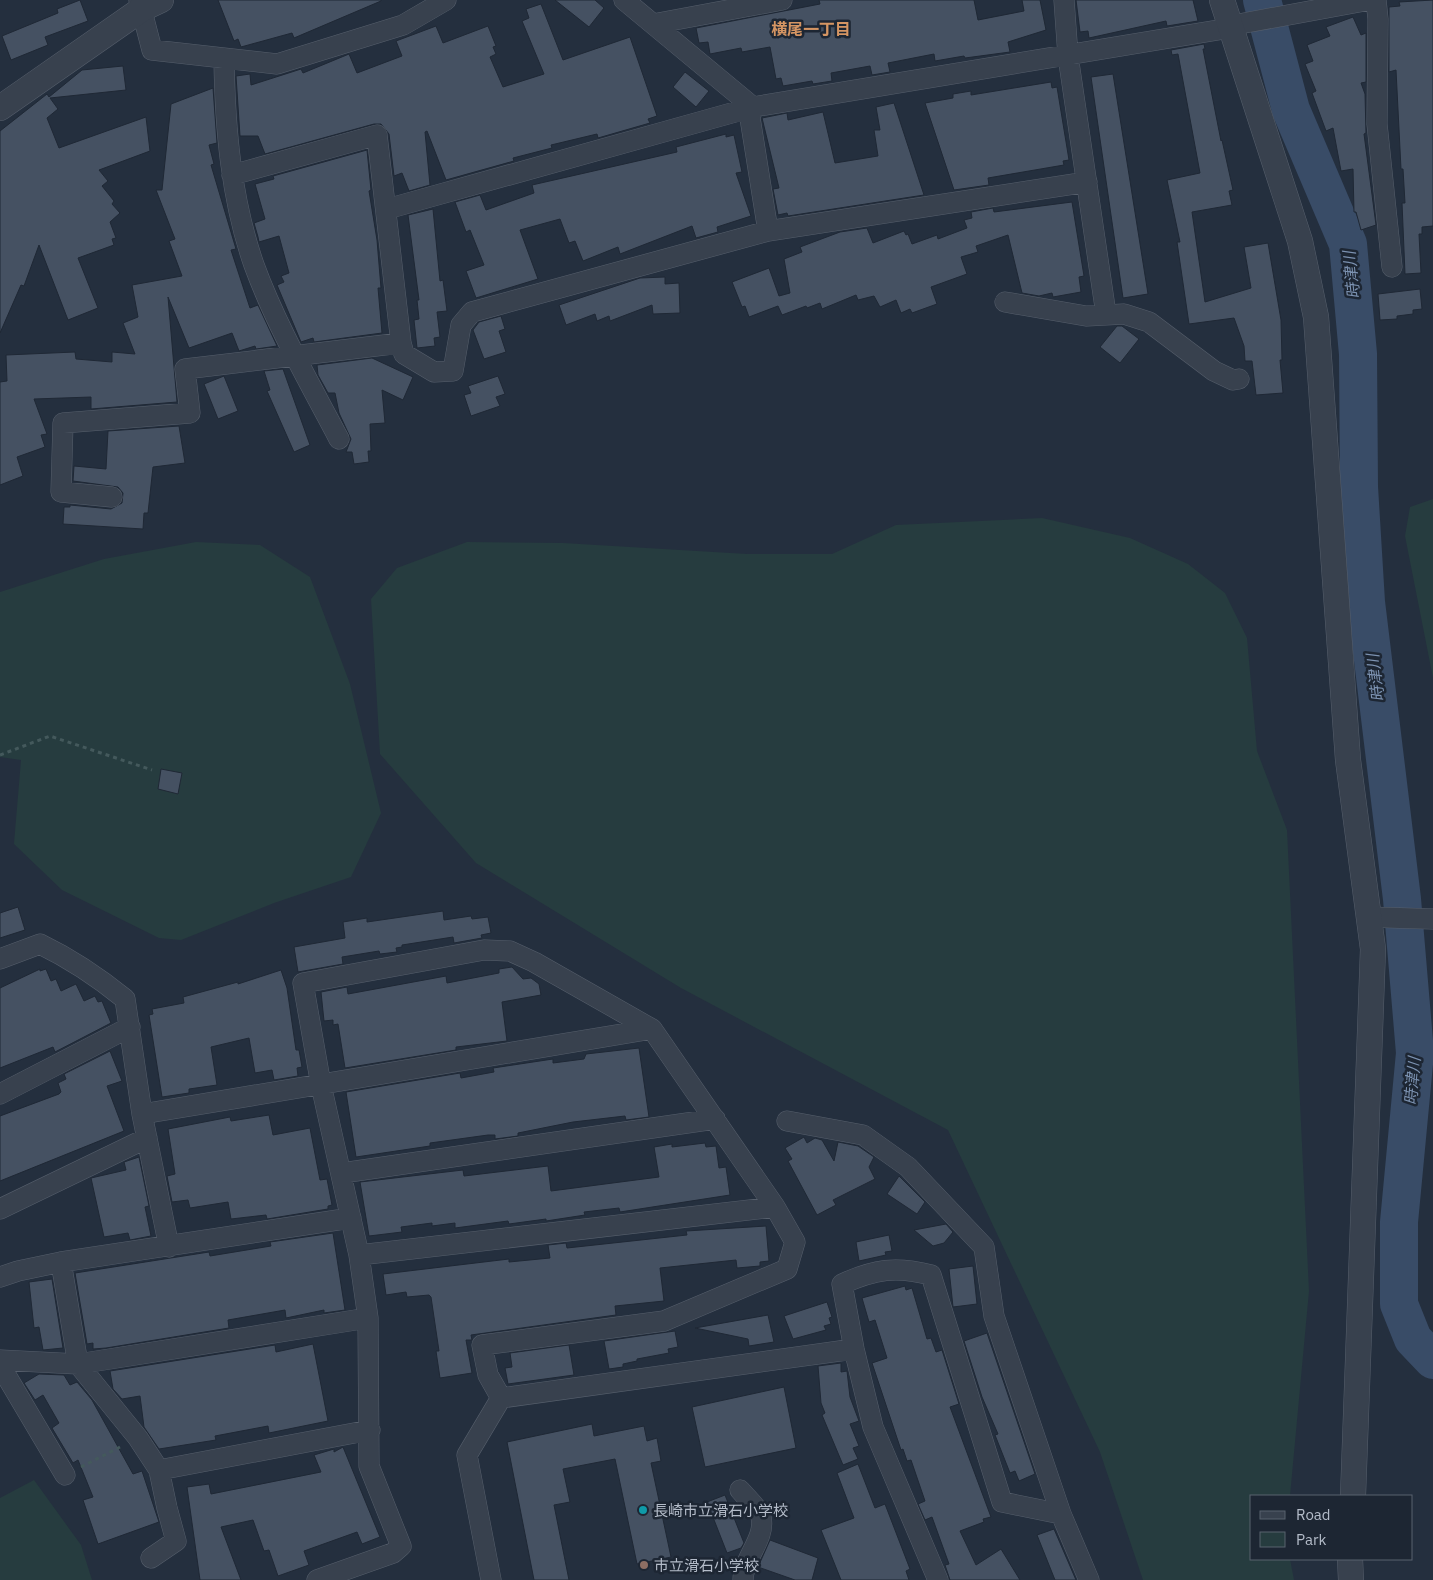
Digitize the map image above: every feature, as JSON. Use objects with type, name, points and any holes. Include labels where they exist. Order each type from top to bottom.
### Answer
[{"type":"street","points":[[0,108],[147,3],[152,50],[277,64],[403,25],[446,0]]},
{"type":"street","points":[[624,0],[753,107]]},
{"type":"street","points":[[653,24],[782,0]]},
{"type":"street","points":[[1064,0],[1068,56],[1106,314]]},
{"type":"street","points":[[1222,0],[1235,26],[1300,240],[1316,317],[1348,760],[1373,949],[1372,1024],[1353,1495]]},
{"type":"street","points":[[387,209],[753,107],[1068,56],[1370,0]]},
{"type":"street","points":[[1376,0],[1378,19],[1377,124],[1392,267]]},
{"type":"street","points":[[224,59],[225,118],[232,175],[255,265],[295,355],[339,439]]},
{"type":"street","points":[[753,107],[750,118],[768,232]]},
{"type":"street","points":[[232,175],[377,135],[401,343],[404,354],[434,372],[453,371],[461,325],[472,312],[768,232],[1086,182]]},
{"type":"street","points":[[1005,302],[1086,316],[1124,314],[1149,322],[1214,371],[1233,380],[1239,378]]},
{"type":"street","points":[[112,497],[61,492],[63,423],[190,413],[185,369],[401,343]]},
{"type":"street","points":[[1368,917],[1433,919]]},
{"type":"street","points":[[0,958],[40,944],[65,956],[100,978],[125,999],[142,1114],[170,1247]]},
{"type":"street","points":[[316,1580],[393,1552],[401,1546],[369,1466],[368,1318],[359,1255],[321,1085],[303,983],[484,950],[510,951],[534,962],[652,1029],[775,1207],[794,1242],[787,1269],[664,1321],[482,1345],[488,1375],[501,1398]]},
{"type":"street","points":[[0,1094],[130,1028]]},
{"type":"street","points":[[142,1114],[652,1029]]},
{"type":"street","points":[[342,1173],[716,1119]]},
{"type":"street","points":[[787,1121],[863,1135],[908,1167],[984,1248],[994,1316],[1061,1514],[1089,1580]]},
{"type":"street","points":[[0,1210],[147,1138]]},
{"type":"street","points":[[359,1255],[775,1207]]},
{"type":"street","points":[[0,1277],[18,1270],[61,1262],[170,1247],[351,1218]]},
{"type":"street","points":[[61,1262],[78,1364],[138,1438],[159,1470],[176,1541],[151,1558]]},
{"type":"street","points":[[938,1580],[873,1427],[854,1349],[842,1284],[868,1272],[906,1269],[932,1275],[1002,1502],[1061,1514]]},
{"type":"street","points":[[0,1360],[78,1364],[368,1318]]},
{"type":"street","points":[[501,1398],[854,1349]]},
{"type":"street","points":[[0,1364],[65,1475]]},
{"type":"street","points":[[491,1580],[467,1454],[501,1398]]},
{"type":"street","points":[[159,1470],[370,1430]]},
{"type":"street","points":[[740,1490],[761,1516],[761,1531],[743,1570],[743,1580]]},
{"type":"street","points":[[1350,1560],[1351,1580]]},
{"type":"path","points":[[0,755],[50,736],[152,770]]},
{"type":"path","points":[[65,1475],[138,1438]]},
{"type":"green space","points":[[1433,499],[1433,678],[1405,536],[1410,507]]},
{"type":"green space","points":[[1042,518],[1130,538],[1188,564],[1225,593],[1247,638],[1257,751],[1287,830],[1309,1291],[1290,1495],[1250,1495],[1250,1560],[1290,1560],[1294,1580],[1143,1580],[1100,1452],[948,1130],[681,988],[476,863],[380,754],[371,599],[397,568],[467,542],[563,543],[747,554],[832,554],[896,525]]},
{"type":"green space","points":[[196,542],[260,545],[310,577],[350,684],[381,813],[351,877],[274,903],[181,940],[159,938],[62,890],[14,844],[21,760],[0,757],[0,592],[104,559]]},
{"type":"green space","points":[[34,1480],[81,1545],[92,1580],[0,1580],[0,1498]]},
{"type":"building","points":[[80,0],[88,21],[45,37],[48,45],[11,60],[2,36],[58,13],[57,9]]},
{"type":"building","points":[[218,0],[381,1],[294,38],[292,33],[241,47],[238,39],[234,41]]},
{"type":"building","points":[[555,0],[595,0],[604,8],[589,27]]},
{"type":"building","points":[[819,0],[974,0],[978,20],[1024,11],[1022,0],[1040,0],[1046,30],[1008,42],[1010,52],[965,58],[964,56],[935,61],[934,54],[888,63],[890,72],[872,75],[870,66],[831,73],[832,81],[813,84],[812,81],[783,86],[781,78],[776,79],[770,47],[742,52],[741,48],[710,54],[708,42],[699,43],[696,28],[820,4]]},
{"type":"building","points":[[1076,0],[1193,0],[1198,21],[1167,26],[1166,21],[1089,38],[1088,31],[1080,32]]},
{"type":"building","points":[[1433,0],[1433,226],[1422,227],[1422,234],[1419,234],[1421,273],[1405,274],[1402,203],[1405,203],[1403,169],[1401,169],[1396,70],[1389,72],[1389,7],[1400,6],[1399,2]]},
{"type":"building","points":[[541,4],[563,60],[630,37],[657,116],[648,119],[650,123],[598,138],[597,134],[551,145],[552,148],[513,158],[514,161],[446,180],[427,131],[425,132],[430,185],[409,191],[402,173],[394,176],[389,134],[381,124],[374,124],[265,154],[258,136],[240,136],[236,76],[250,74],[251,85],[301,69],[303,73],[349,54],[357,73],[402,56],[396,41],[436,26],[443,43],[488,26],[496,46],[493,47],[496,54],[490,57],[503,87],[544,74],[522,21],[529,18],[526,9]]},
{"type":"building","points":[[1353,17],[1361,35],[1366,33],[1366,82],[1361,83],[1365,94],[1366,133],[1364,134],[1376,225],[1361,230],[1356,212],[1354,212],[1353,169],[1341,171],[1333,128],[1326,131],[1312,93],[1316,91],[1305,64],[1313,61],[1307,45],[1330,36],[1326,27]]},
{"type":"building","points":[[1204,44],[1205,49],[1203,49],[1221,141],[1233,190],[1229,191],[1232,205],[1192,212],[1205,302],[1251,288],[1244,247],[1268,243],[1281,320],[1282,360],[1280,360],[1283,393],[1256,395],[1252,361],[1245,361],[1244,346],[1234,318],[1189,324],[1177,242],[1180,242],[1167,180],[1200,173],[1178,54],[1172,55],[1171,50]]},
{"type":"building","points":[[123,66],[126,90],[50,98],[58,109],[47,118],[59,148],[146,117],[150,151],[99,170],[108,181],[102,186],[114,201],[112,204],[120,213],[110,222],[116,238],[112,239],[114,245],[78,258],[98,308],[68,320],[39,245],[24,286],[21,285],[0,333],[0,131],[47,94],[49,97],[82,70]]},
{"type":"building","points":[[685,72],[709,91],[696,107],[673,87]]},
{"type":"building","points":[[1113,74],[1148,294],[1123,298],[1091,77]]},
{"type":"building","points":[[1051,82],[1052,88],[1057,87],[1069,160],[1063,161],[1064,165],[988,178],[989,185],[954,190],[925,103],[953,98],[953,94],[971,91],[971,95]]},
{"type":"building","points":[[213,88],[217,143],[209,145],[214,164],[211,165],[236,249],[231,250],[250,308],[258,305],[277,346],[256,349],[255,346],[239,351],[232,333],[189,348],[168,297],[177,402],[91,409],[91,397],[34,399],[47,434],[41,435],[45,447],[17,457],[23,476],[0,485],[0,382],[7,381],[6,355],[75,352],[76,359],[112,362],[112,352],[135,354],[123,323],[138,317],[132,285],[182,276],[169,241],[175,239],[156,190],[162,190],[171,104]]},
{"type":"building","points":[[894,103],[924,195],[788,216],[787,213],[778,215],[773,189],[779,188],[762,118],[787,113],[788,120],[823,112],[835,163],[878,156],[874,130],[880,130],[876,107]]},
{"type":"building","points":[[726,134],[726,137],[734,135],[742,172],[736,173],[751,216],[717,227],[718,232],[696,238],[692,226],[620,254],[618,247],[583,261],[575,241],[569,243],[560,219],[520,230],[538,279],[476,298],[466,271],[484,265],[470,230],[466,232],[455,202],[480,195],[486,210],[534,193],[532,185],[677,152],[676,147]]},
{"type":"building","points":[[367,150],[371,190],[369,191],[377,240],[381,288],[378,288],[382,333],[314,342],[313,338],[301,342],[277,285],[284,282],[281,276],[289,273],[279,236],[259,242],[254,223],[265,219],[255,184],[274,179],[273,176]]},
{"type":"building","points":[[1072,202],[1084,276],[1079,277],[1081,292],[1053,297],[1052,293],[1039,296],[1022,293],[1008,235],[976,246],[978,252],[961,257],[967,274],[931,287],[937,304],[912,313],[910,309],[901,313],[896,300],[880,307],[874,296],[858,300],[856,295],[822,309],[820,303],[782,315],[778,306],[749,317],[745,306],[742,307],[732,282],[769,268],[779,296],[790,293],[784,259],[802,252],[800,247],[840,232],[867,228],[873,243],[904,231],[906,235],[908,234],[912,244],[937,235],[938,239],[967,228],[964,220],[972,218],[971,212],[993,208],[994,212]]},
{"type":"building","points":[[433,209],[440,281],[443,280],[447,311],[437,312],[440,337],[434,338],[435,346],[417,348],[414,320],[419,319],[417,300],[419,300],[408,215]]},
{"type":"building","points":[[665,277],[665,284],[679,283],[680,313],[653,314],[652,305],[610,321],[609,316],[597,321],[595,314],[566,325],[559,305],[640,278]]},
{"type":"building","points":[[1420,289],[1422,309],[1413,310],[1413,314],[1397,316],[1397,319],[1380,320],[1378,294]]},
{"type":"building","points":[[501,316],[505,329],[499,331],[506,352],[484,359],[473,330],[479,322]]},
{"type":"building","points":[[1117,326],[1122,326],[1139,339],[1120,363],[1100,347]]},
{"type":"building","points":[[372,358],[413,377],[403,400],[382,390],[385,423],[370,424],[371,451],[368,451],[369,462],[354,464],[352,452],[346,452],[351,439],[339,413],[335,393],[328,393],[318,375],[317,365]]},
{"type":"building","points":[[283,369],[310,445],[294,452],[267,391],[270,390],[264,371]]},
{"type":"building","points":[[224,376],[238,411],[218,419],[204,384]]},
{"type":"building","points":[[498,376],[505,394],[496,397],[500,406],[471,416],[464,395],[471,393],[468,386]]},
{"type":"building","points":[[179,426],[185,463],[153,467],[148,513],[144,513],[143,529],[63,524],[64,507],[70,507],[70,505],[111,509],[122,503],[123,493],[118,487],[73,481],[74,466],[106,469],[108,431]]},
{"type":"building","points":[[161,769],[182,773],[178,794],[158,789]]},
{"type":"building","points":[[18,907],[25,930],[0,938],[0,913]]},
{"type":"building","points":[[443,911],[444,920],[471,916],[472,919],[488,917],[491,933],[481,935],[482,938],[454,943],[453,937],[402,945],[402,947],[396,948],[397,952],[380,954],[379,951],[342,957],[343,964],[298,972],[294,947],[345,938],[343,922],[367,918],[367,922]]},
{"type":"building","points":[[512,967],[523,979],[531,978],[539,984],[541,995],[502,1002],[507,1041],[456,1047],[456,1050],[345,1068],[338,1024],[333,1025],[333,1020],[324,1021],[321,992],[347,987],[348,994],[446,976],[447,983],[499,973],[499,969]]},
{"type":"building","points":[[40,969],[40,971],[46,969],[51,981],[56,979],[61,991],[76,984],[84,1001],[95,996],[98,1002],[102,1001],[111,1023],[55,1052],[53,1047],[0,1068],[0,988]]},
{"type":"building","points":[[281,970],[287,988],[296,1050],[299,1050],[302,1067],[297,1068],[298,1076],[274,1080],[272,1070],[255,1073],[249,1038],[211,1047],[217,1085],[189,1089],[189,1093],[162,1097],[149,1015],[153,1014],[152,1009],[184,1003],[183,997],[238,982],[238,984]]},
{"type":"building","points":[[639,1048],[649,1117],[626,1120],[625,1116],[573,1122],[518,1133],[518,1136],[495,1139],[495,1135],[488,1135],[430,1143],[430,1146],[356,1157],[346,1092],[460,1073],[461,1078],[494,1072],[493,1068],[553,1059],[553,1063],[584,1059],[586,1054]]},
{"type":"building","points":[[110,1051],[122,1081],[107,1086],[124,1131],[0,1181],[0,1116],[59,1094],[61,1092],[58,1083],[66,1079],[64,1074]]},
{"type":"building","points":[[269,1115],[273,1135],[310,1128],[320,1180],[327,1179],[332,1205],[328,1206],[328,1209],[267,1219],[266,1215],[231,1219],[228,1202],[190,1208],[188,1200],[172,1202],[167,1176],[175,1174],[168,1129],[230,1117],[231,1121]]},
{"type":"building","points":[[804,1137],[807,1143],[815,1138],[822,1140],[834,1161],[838,1142],[858,1146],[874,1157],[869,1167],[875,1179],[833,1200],[836,1205],[817,1215],[788,1161],[792,1159],[785,1148]]},
{"type":"building","points":[[705,1143],[706,1147],[716,1146],[719,1168],[726,1167],[730,1195],[620,1212],[619,1208],[584,1212],[585,1215],[546,1221],[546,1219],[509,1224],[508,1221],[455,1228],[455,1223],[432,1226],[432,1223],[401,1227],[402,1232],[369,1236],[360,1182],[463,1170],[464,1176],[548,1166],[551,1191],[659,1177],[654,1147],[672,1144],[672,1147]]},
{"type":"building","points":[[139,1157],[149,1206],[145,1207],[151,1236],[130,1240],[128,1233],[104,1237],[91,1178],[126,1170],[124,1162]]},
{"type":"building","points":[[899,1176],[925,1202],[917,1214],[887,1194]]},
{"type":"building","points":[[946,1224],[953,1232],[944,1243],[933,1246],[914,1230]]},
{"type":"building","points":[[766,1226],[769,1261],[760,1262],[760,1266],[737,1268],[736,1260],[660,1268],[664,1301],[615,1306],[616,1315],[471,1335],[472,1340],[466,1340],[472,1373],[440,1378],[436,1351],[439,1351],[431,1297],[429,1295],[407,1297],[406,1292],[386,1295],[383,1274],[509,1259],[509,1262],[550,1258],[548,1245],[566,1243],[567,1248],[687,1235],[686,1231]]},
{"type":"building","points":[[333,1233],[345,1310],[324,1313],[324,1310],[286,1318],[285,1310],[228,1320],[229,1328],[106,1348],[93,1349],[93,1343],[87,1344],[75,1273],[209,1252],[210,1256],[271,1246],[270,1242]]},
{"type":"building","points":[[889,1235],[892,1251],[885,1252],[886,1255],[859,1261],[856,1242]]},
{"type":"building","points":[[973,1266],[977,1304],[953,1307],[949,1269]]},
{"type":"building","points":[[52,1279],[63,1348],[43,1350],[39,1327],[34,1328],[29,1282]]},
{"type":"building","points":[[905,1286],[906,1290],[912,1288],[927,1339],[931,1338],[936,1352],[942,1350],[959,1404],[950,1407],[991,1517],[983,1519],[984,1522],[960,1531],[976,1565],[1001,1549],[1020,1580],[950,1580],[945,1565],[949,1564],[932,1517],[925,1520],[918,1504],[925,1501],[911,1460],[907,1461],[903,1449],[901,1450],[872,1363],[887,1358],[875,1320],[869,1322],[862,1298]]},
{"type":"building","points":[[827,1302],[832,1317],[829,1318],[831,1324],[824,1326],[826,1330],[793,1339],[784,1316]]},
{"type":"building","points":[[768,1315],[774,1342],[749,1346],[748,1339],[695,1328]]},
{"type":"building","points":[[675,1331],[678,1347],[668,1349],[669,1353],[637,1359],[637,1361],[623,1364],[623,1367],[609,1369],[604,1341]]},
{"type":"building","points":[[987,1333],[1035,1474],[1019,1481],[1015,1471],[1010,1473],[995,1435],[998,1434],[982,1397],[964,1341]]},
{"type":"building","points":[[313,1344],[328,1421],[269,1433],[268,1426],[215,1436],[216,1440],[159,1449],[144,1427],[140,1396],[122,1399],[113,1389],[110,1371],[275,1345],[276,1352]]},
{"type":"building","points":[[569,1345],[574,1375],[508,1384],[505,1368],[512,1367],[510,1353]]},
{"type":"building","points":[[841,1363],[841,1372],[847,1371],[850,1397],[859,1421],[850,1424],[859,1446],[853,1448],[858,1459],[843,1465],[822,1415],[825,1413],[821,1403],[818,1366]]},
{"type":"building","points":[[39,1374],[64,1375],[70,1385],[77,1382],[92,1400],[133,1474],[142,1471],[159,1522],[98,1544],[83,1500],[93,1497],[78,1460],[73,1463],[52,1428],[59,1423],[43,1395],[35,1400],[24,1383]]},
{"type":"building","points":[[784,1387],[796,1448],[705,1467],[692,1407]]},
{"type":"building","points":[[592,1424],[594,1436],[644,1426],[647,1441],[657,1438],[661,1461],[651,1463],[671,1557],[637,1564],[615,1459],[563,1469],[570,1502],[554,1505],[569,1580],[534,1580],[507,1442]]},
{"type":"building","points":[[343,1447],[380,1537],[362,1544],[357,1532],[304,1551],[309,1565],[278,1576],[269,1550],[264,1551],[253,1520],[221,1527],[241,1580],[200,1580],[187,1487],[209,1484],[211,1494],[321,1472],[314,1455],[334,1449],[334,1452]]},
{"type":"building","points":[[858,1464],[875,1508],[885,1504],[910,1569],[906,1571],[909,1580],[841,1580],[821,1530],[854,1518],[837,1473]]},
{"type":"building","points":[[725,1495],[744,1543],[741,1548],[727,1553],[707,1502]]},
{"type":"building","points":[[1054,1529],[1076,1580],[1055,1580],[1037,1535]]},
{"type":"building","points":[[770,1540],[818,1558],[812,1580],[795,1580],[758,1567]]},
{"type":"waterway","name":"時津川","points":[[1262,0],[1291,110],[1348,244],[1358,354],[1359,487],[1366,602],[1402,899],[1415,1053],[1399,1222],[1399,1304],[1413,1339],[1433,1360]]},
{"type":"place","name":"長崎市立滑石小学校","points":[[643,1510]]},
{"type":"place","name":"市立滑石小学校","points":[[644,1565]]},
{"type":"district","name":"横尾一丁目","points":[[811,29]]}]
